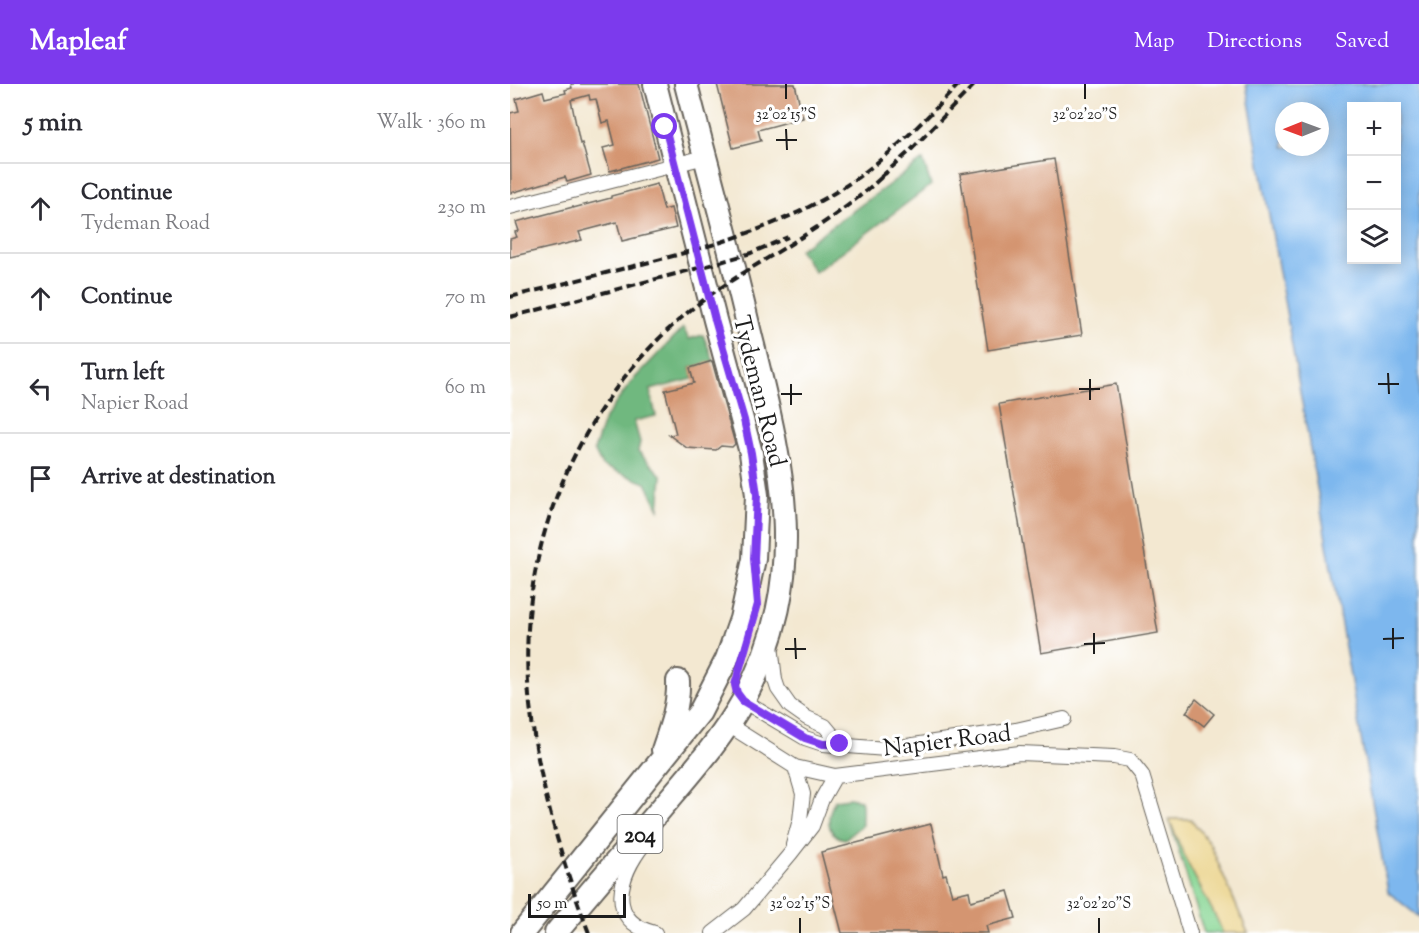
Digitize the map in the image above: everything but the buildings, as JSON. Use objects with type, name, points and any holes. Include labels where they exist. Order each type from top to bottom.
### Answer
[{"type":"main road","name":"Tydeman Road","points":[[522,933],[692,724],[716,684],[741,620],[754,559],[757,495],[751,453],[655,84]]},
{"type":"main road","name":"Tydeman Road","points":[[556,933],[701,762],[743,701],[771,637],[782,586],[786,507],[780,462],[740,292],[686,84]]},
{"type":"main road","points":[[743,701],[735,685],[758,604],[754,559]]},
{"type":"main road","points":[[658,766],[673,723],[679,695],[678,681]]},
{"type":"street","points":[[510,207],[705,157],[697,84]]},
{"type":"street","points":[[771,637],[778,689],[790,706],[825,726],[840,744]]},
{"type":"street","name":"Napier Road","points":[[743,701],[805,738],[823,744],[886,750],[1016,730],[1064,719]]},
{"type":"street","name":"Napier Road","points":[[727,724],[795,767],[835,776],[1020,753],[1114,757],[1130,760],[1142,775],[1190,933]]},
{"type":"street","points":[[1016,730],[1020,753]]},
{"type":"street","points":[[655,933],[643,929],[627,916],[621,901],[622,882],[636,855],[687,793],[701,762]]},
{"type":"street","points":[[791,853],[800,820],[803,794],[795,767]]},
{"type":"street","points":[[713,933],[744,909],[812,826],[822,799],[835,776]]},
{"type":"green space","points":[[923,160],[931,185],[815,272],[799,250]]},
{"type":"green space","points":[[683,328],[689,339],[703,335],[714,361],[690,368],[693,379],[650,390],[656,416],[634,421],[640,442],[638,451],[662,476],[659,509],[646,483],[602,466],[594,450],[605,418],[632,381]]},
{"type":"green space","points":[[849,798],[861,800],[862,825],[845,839],[833,833],[830,829],[829,818],[835,800]]},
{"type":"green space","points":[[1169,819],[1186,860],[1223,933],[1204,933]]},
{"type":"sand","points":[[1169,819],[1191,819],[1210,844],[1248,933],[1223,933],[1186,860]]},
{"type":"water","points":[[1246,84],[1419,84],[1419,917],[1388,892]]},
{"type":"railway","points":[[510,297],[688,252],[740,236],[791,216],[839,190],[872,167],[917,127],[959,84]]},
{"type":"railway","points":[[881,177],[911,150],[975,84]]},
{"type":"railway","points":[[589,933],[551,816],[538,757],[529,696],[527,641],[532,588],[544,535],[561,485],[584,437],[613,392],[648,350],[702,301],[831,218],[887,172]]},
{"type":"railway","points":[[510,317],[714,264],[751,253],[788,237]]},
{"type":"route","points":[[665,127],[715,320],[744,420],[757,495],[754,559],[758,604],[740,663],[735,685],[737,693],[743,701],[805,738],[823,744],[840,744]]}]
